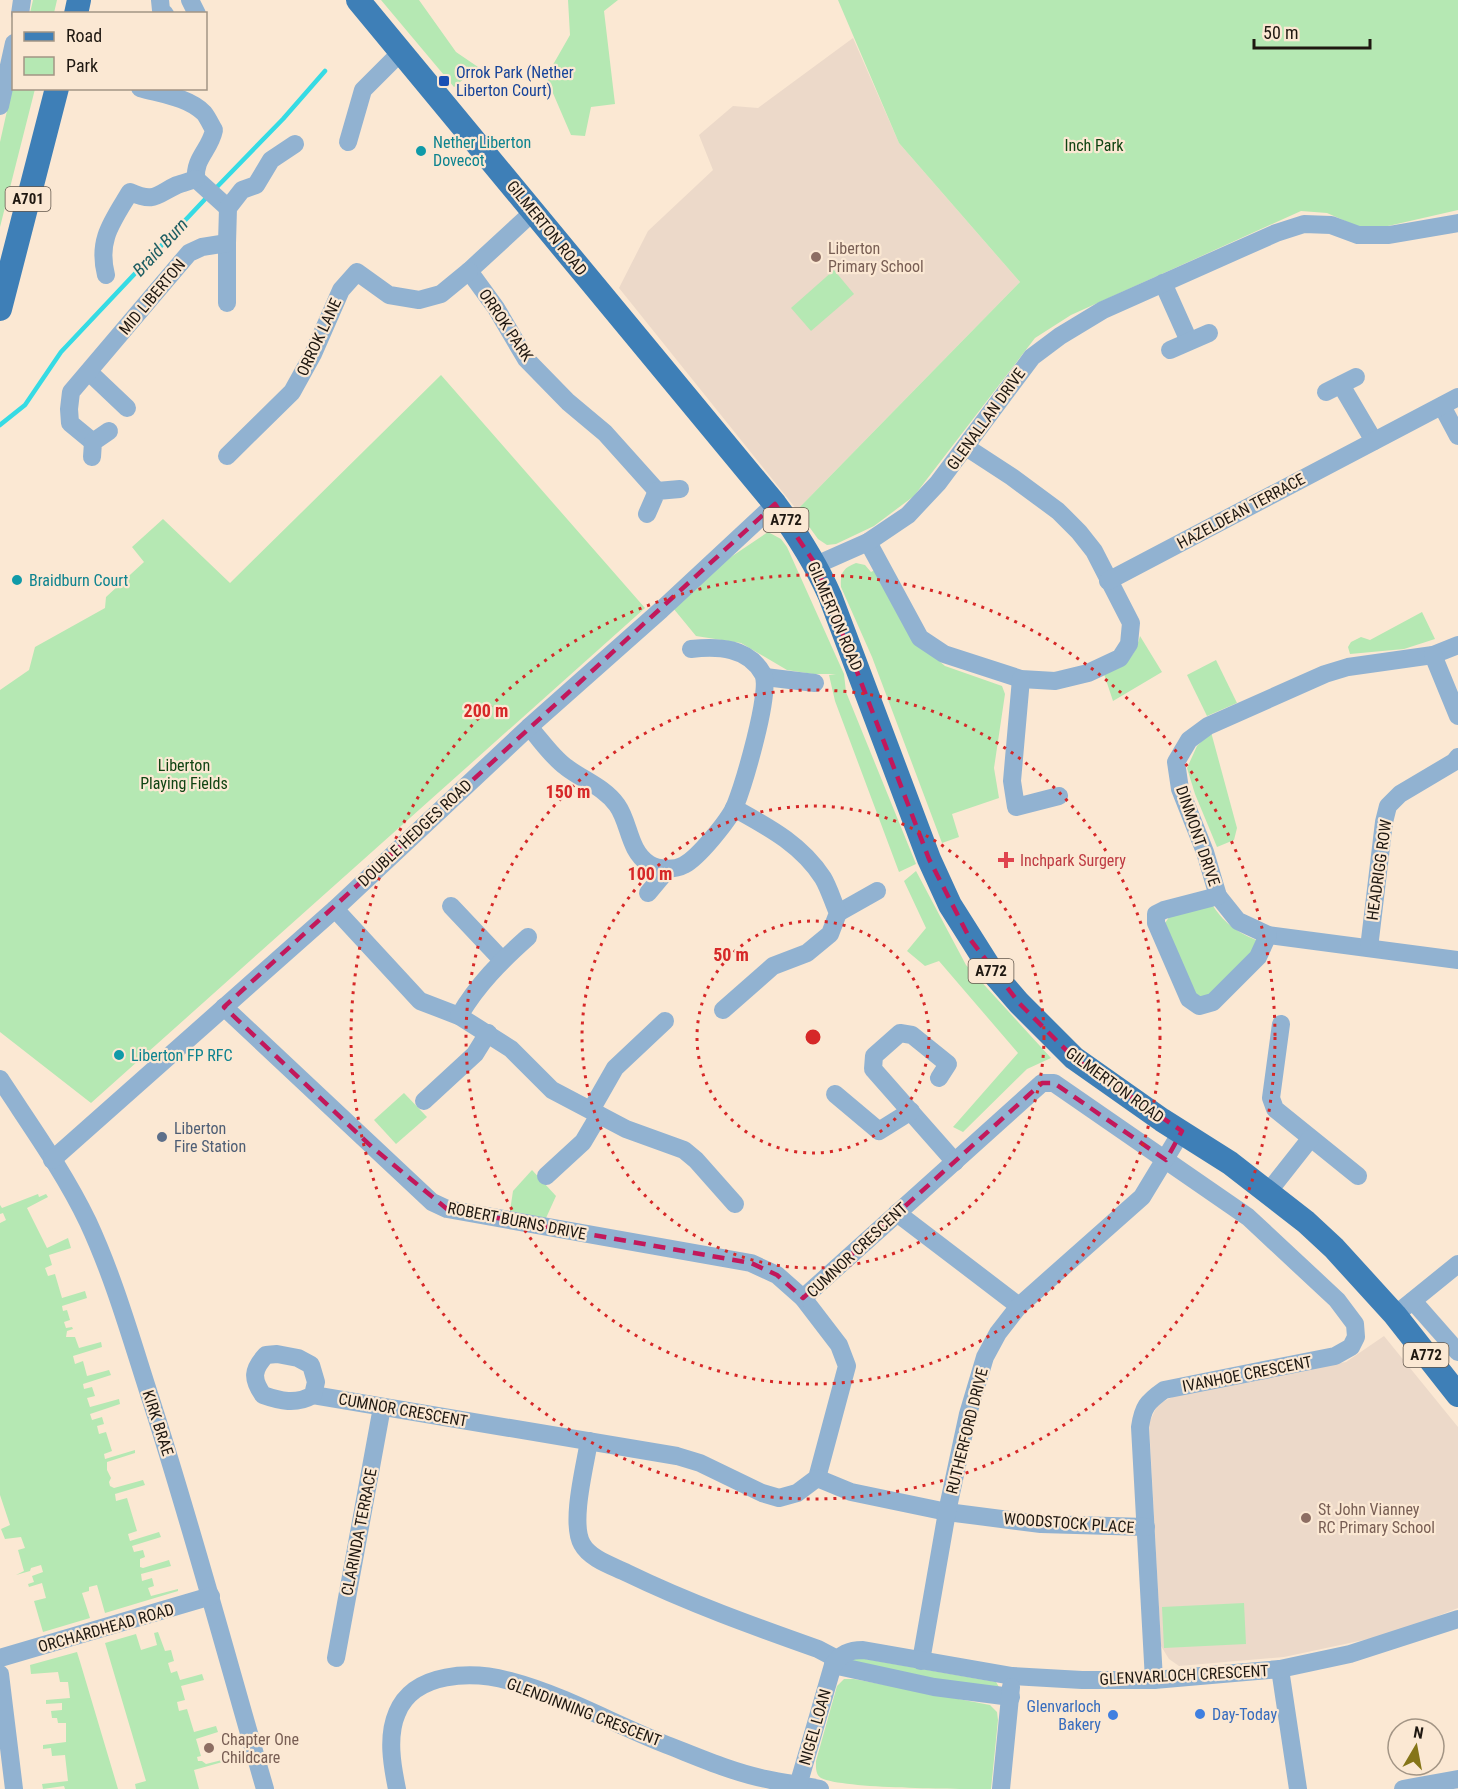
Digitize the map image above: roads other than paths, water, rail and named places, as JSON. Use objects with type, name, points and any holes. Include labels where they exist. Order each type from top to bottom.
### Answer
[{"type":"main road","name":"GILMERTON ROAD","points":[[358,0],[776,504],[816,565],[863,681],[929,859],[950,904],[993,973],[1012,996],[1074,1058],[1269,1191],[1404,1308],[1458,1395]]},
{"type":"main road","name":"A701","points":[[0,309],[56,90]]},
{"type":"street","points":[[348,141],[363,90],[402,51]]},
{"type":"street","points":[[1,99],[12,52]]},
{"type":"street","points":[[157,90],[174,92],[205,114],[214,130],[212,143],[202,154],[195,168],[196,179],[228,208]]},
{"type":"street","points":[[227,303],[228,208],[242,190],[256,185],[271,160],[295,144]]},
{"type":"street","points":[[106,275],[102,258],[106,231],[124,187],[143,198],[162,196],[176,186],[196,179]]},
{"type":"street","name":"ORROK PARK","points":[[533,212],[469,272],[496,308],[526,359],[568,402],[604,432],[657,491]]},
{"type":"street","name":"GLENALLAN DRIVE","points":[[816,565],[868,542],[908,514],[938,483],[1032,357],[1060,336],[1103,310],[1276,232],[1304,224],[1330,225],[1358,235],[1389,235],[1458,223]]},
{"type":"street","name":"MID LIBERTON","points":[[109,431],[93,449],[70,423],[71,392],[189,253],[202,247],[227,243]]},
{"type":"street","name":"ORROK LANE","points":[[227,456],[246,449],[292,392],[313,354],[341,290],[357,272],[389,295],[419,300],[441,294],[469,272]]},
{"type":"street","points":[[1163,283],[1189,341]]},
{"type":"street","points":[[1170,350],[1209,333]]},
{"type":"street","points":[[89,372],[127,408]]},
{"type":"street","points":[[1341,385],[1374,441]]},
{"type":"street","name":"HAZELDEAN TERRACE","points":[[1108,580],[1450,402],[1458,436]]},
{"type":"street","points":[[868,542],[920,638],[944,654],[1021,679],[1055,681],[1088,673],[1120,658],[1129,644],[1131,623],[1094,551],[1058,511],[966,447]]},
{"type":"street","points":[[648,514],[657,491],[680,489]]},
{"type":"street","name":"DOUBLE HEDGES ROAD","points":[[52,1160],[335,909],[529,727],[776,504]]},
{"type":"street","name":"DINMONT DRIVE","points":[[1458,645],[1433,655],[1348,667],[1325,674],[1208,726],[1189,740],[1176,762],[1180,789],[1205,852],[1218,896],[1238,921],[1268,935],[1458,960]]},
{"type":"street","points":[[529,727],[565,767],[593,782],[617,806],[633,846],[650,865],[668,869],[684,865],[708,843],[734,808],[754,746],[764,705],[765,676],[753,660],[735,650],[712,647],[691,650]]},
{"type":"street","points":[[1433,655],[1458,716]]},
{"type":"street","points":[[765,676],[815,683]]},
{"type":"street","points":[[1021,679],[1012,781],[1016,807],[1059,796]]},
{"type":"street","name":"HEADRIGG ROW","points":[[1369,948],[1384,822],[1388,806],[1400,795],[1454,762],[1458,757]]},
{"type":"street","points":[[734,808],[778,833],[803,853],[824,879],[838,913]]},
{"type":"street","points":[[648,893],[668,869]]},
{"type":"street","points":[[723,1010],[773,966],[807,953],[830,934],[838,913],[877,891]]},
{"type":"street","points":[[1218,896],[1156,914],[1156,923],[1189,999],[1199,1006],[1213,1002],[1258,957],[1268,935]]},
{"type":"street","points":[[452,906],[502,960]]},
{"type":"street","points":[[335,909],[420,1001],[459,1016],[512,1048],[552,1090],[626,1129],[684,1150],[696,1160],[735,1204]]},
{"type":"street","points":[[459,1016],[472,993],[502,960],[528,937]]},
{"type":"street","name":"ROBERT BURNS DRIVE","points":[[224,1007],[432,1202],[447,1209],[751,1263],[777,1275],[803,1298]]},
{"type":"street","points":[[546,1176],[583,1142],[615,1068],[665,1022]]},
{"type":"street","points":[[1281,1024],[1271,1098],[1275,1109],[1358,1176]]},
{"type":"street","points":[[424,1101],[475,1054],[488,1034]]},
{"type":"street","points":[[939,1078],[948,1064],[912,1035],[900,1034],[874,1056],[873,1069],[955,1162]]},
{"type":"street","name":"KIRK BRAE","points":[[0,1079],[52,1160],[87,1221],[112,1280],[171,1462],[265,1789]]},
{"type":"street","name":"CUMNOR CRESCENT","points":[[313,1395],[685,1459],[700,1463],[762,1493],[779,1498],[797,1493],[817,1478],[847,1366],[839,1344],[803,1298],[1042,1083],[1054,1083],[1166,1160]]},
{"type":"street","points":[[835,1094],[879,1131],[911,1111]]},
{"type":"street","name":"RUTHERFORD DRIVE","points":[[921,1661],[947,1512],[968,1414],[985,1357],[998,1333],[1019,1306],[1142,1197],[1182,1131]]},
{"type":"street","points":[[1269,1191],[1310,1139]]},
{"type":"street","name":"IVANHOE CRESCENT","points":[[1154,1680],[1140,1427],[1143,1411],[1151,1399],[1164,1390],[1335,1356],[1351,1347],[1356,1337],[1355,1324],[1329,1292],[1248,1217],[1166,1160]]},
{"type":"street","points":[[897,1213],[1019,1306]]},
{"type":"street","points":[[1404,1308],[1458,1264]]},
{"type":"street","name":"GILMERTON ROAD","points":[[1404,1308],[1458,1352]]},
{"type":"street","name":"CLARINDA TERRACE","points":[[336,1658],[382,1407]]},
{"type":"street","points":[[589,1441],[577,1516],[578,1533],[582,1546],[597,1558],[681,1599],[818,1649],[835,1662],[934,1687],[1011,1697]]},
{"type":"street","name":"WOODSTOCK PLACE","points":[[817,1478],[851,1492],[947,1512],[1041,1524],[1146,1527]]},
{"type":"street","name":"ORCHARDHEAD ROAD","points":[[0,1658],[211,1596]]},
{"type":"street","name":"GLENVARLOCH CRESCENT","points":[[835,1662],[853,1650],[863,1650],[1012,1676],[1082,1680],[1154,1680],[1280,1669],[1350,1654],[1458,1619]]},
{"type":"street","name":"NIGEL LOAN","points":[[798,1787],[835,1662]]},
{"type":"street","points":[[1280,1669],[1298,1789]]},
{"type":"street","points":[[0,1674],[14,1789]]},
{"type":"street","name":"GLENDINNING CRESCENT","points":[[397,1789],[391,1755],[392,1732],[402,1702],[418,1688],[441,1678],[464,1676],[510,1681],[721,1765],[765,1779],[798,1787],[820,1789]]},
{"type":"street","points":[[1001,1789],[1012,1676]]},
{"type":"street","points":[[1403,1789],[1458,1779]]},
{"type":"waterway","name":"Braid Burn","points":[[215,189],[283,119],[325,71]]},
{"type":"waterway","name":"Braid Burn","points":[[0,425],[25,405],[61,352],[209,195]]},
{"type":"place","name":"Orrok Park (Nether Liberton Court)","points":[[444,81]]},
{"type":"place","name":"Nether Liberton Dovecot","points":[[421,151]]},
{"type":"place","name":"Liberton Primary School","points":[[816,257]]},
{"type":"place","name":"Braidburn Court","points":[[17,580]]},
{"type":"place","name":"Inchpark Surgery","points":[[1006,860]]},
{"type":"place","name":"Liberton FP RFC","points":[[119,1055]]},
{"type":"place","name":"Liberton Fire Station","points":[[162,1137]]},
{"type":"place","name":"St John Vianney RC Primary School","points":[[1306,1518]]},
{"type":"place","name":"Day-Today","points":[[1200,1714]]},
{"type":"place","name":"Glenvarloch Bakery","points":[[1113,1715]]},
{"type":"place","name":"Chapter One Childcare","points":[[209,1748]]},
{"type":"park label","name":"Inch Park","points":[[1094,145]]},
{"type":"park label","name":"Liberton Playing Fields","points":[[184,774]]}]
